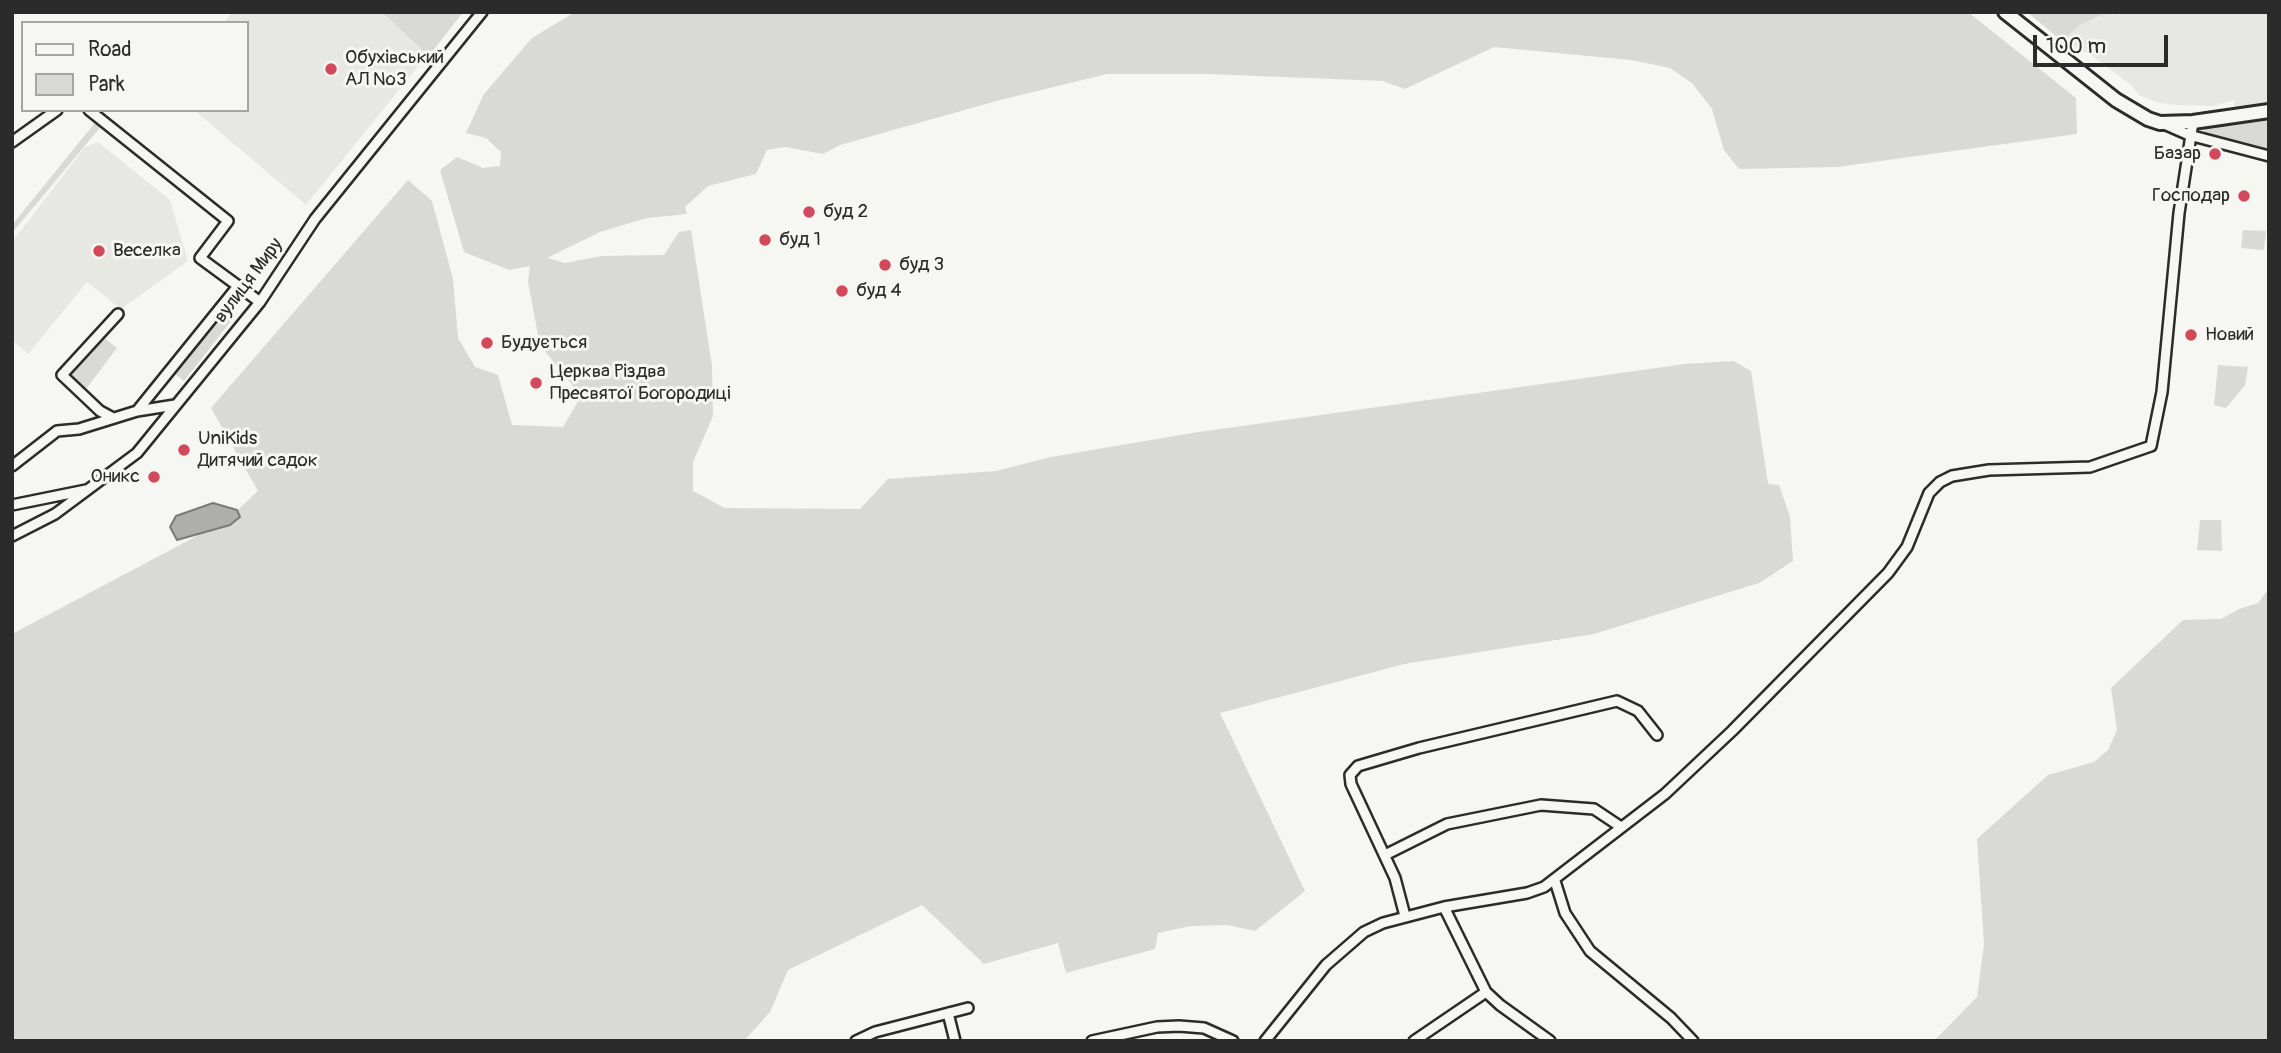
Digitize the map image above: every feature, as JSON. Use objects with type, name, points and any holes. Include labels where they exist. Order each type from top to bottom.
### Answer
[{"type":"main road","points":[[2005,12],[2116,100],[2160,123],[2193,122],[2269,111]]},
{"type":"street","name":"вулиця Миру","points":[[12,536],[55,514],[138,453],[260,302],[315,219],[482,12]]},
{"type":"street","points":[[12,142],[54,112]]},
{"type":"street","points":[[92,112],[228,221],[200,258],[260,302]]},
{"type":"street","points":[[1265,1041],[1341,949],[1364,932],[1405,916],[1527,893],[1555,881],[1697,765],[1888,573],[1906,547],[1929,493],[1940,482],[1952,476],[1989,470],[2090,467],[2151,446],[2162,392],[2189,135],[2193,122]]},
{"type":"street","points":[[2160,123],[2189,135],[2269,156]]},
{"type":"street","points":[[138,411],[238,286]]},
{"type":"street","points":[[114,418],[100,411],[62,375],[118,314]]},
{"type":"street","points":[[12,466],[57,431],[79,429],[138,411],[175,405]]},
{"type":"street","points":[[12,505],[87,490]]},
{"type":"street","points":[[1405,916],[1395,878],[1351,784],[1350,775],[1357,766],[1419,748],[1617,701],[1638,711],[1657,735]]},
{"type":"street","points":[[1385,855],[1447,824],[1541,804],[1594,809],[1621,827]]},
{"type":"street","points":[[1555,881],[1568,920],[1590,951],[1671,1018],[1693,1041]]},
{"type":"street","points":[[1444,907],[1486,992],[1550,1041]]},
{"type":"street","points":[[1414,1041],[1486,992]]},
{"type":"street","points":[[856,1041],[875,1032],[968,1008]]},
{"type":"street","points":[[948,1013],[955,1041]]},
{"type":"street","points":[[1098,1040],[1157,1027],[1179,1026],[1204,1028],[1233,1041]]},
{"type":"shaded area","name":"Обухівський АЛ №3","points":[[232,12],[462,12],[306,205],[196,112],[248,112],[248,21],[225,21]]},
{"type":"shaded area","points":[[2108,12],[2120,15],[2121,12],[2269,12],[2269,111],[2235,116],[2234,100],[2213,106],[2178,105],[2159,103],[2139,95],[2131,85],[2091,55],[2062,41],[2080,25]]},
{"type":"shaded area","name":"Веселка","points":[[98,142],[170,200],[188,261],[121,309],[87,282],[28,354],[12,340],[12,242],[85,147]]},
{"type":"shaded area","points":[[213,503],[237,510],[240,517],[230,525],[177,540],[170,527],[176,516]]},
{"type":"green space","points":[[382,12],[463,12],[429,56]]},
{"type":"green space","points":[[575,12],[1968,12],[2076,98],[2077,134],[1837,167],[1739,169],[1724,150],[1712,109],[1692,83],[1670,68],[1631,60],[1494,47],[1405,89],[1383,81],[1208,74],[1107,74],[1000,100],[840,145],[823,154],[785,147],[767,150],[756,174],[708,186],[685,207],[687,214],[647,218],[600,232],[547,258],[565,263],[601,256],[664,255],[679,232],[691,230],[712,366],[713,416],[693,462],[693,491],[725,508],[860,509],[888,479],[996,471],[1051,457],[1192,433],[1685,364],[1734,361],[1751,371],[1768,484],[1779,485],[1790,517],[1793,561],[1759,583],[1594,634],[1404,664],[1220,713],[1305,891],[1255,931],[1227,925],[1191,926],[1158,933],[1155,949],[1066,973],[1058,943],[984,964],[922,905],[788,970],[770,1012],[744,1041],[12,1041],[12,634],[227,520],[258,491],[211,408],[408,180],[432,201],[453,279],[458,338],[475,367],[498,375],[512,425],[563,427],[581,396],[540,345],[528,282],[530,266],[509,270],[464,252],[440,170],[457,157],[483,168],[500,166],[501,152],[486,138],[466,133],[484,94],[532,38]]},
{"type":"green space","points":[[2027,12],[2108,12],[2080,25],[2062,41]]},
{"type":"green space","points":[[2269,111],[2269,156],[2202,139],[2207,120]]},
{"type":"green space","points":[[98,119],[103,124],[12,233],[12,225]]},
{"type":"green space","points":[[2243,230],[2266,231],[2264,250],[2241,248]]},
{"type":"green space","points":[[218,311],[231,321],[184,381],[171,371]]},
{"type":"green space","points":[[99,334],[117,348],[83,393],[62,375]]},
{"type":"green space","points":[[2218,365],[2248,367],[2245,385],[2226,408],[2214,405]]},
{"type":"green space","points":[[2200,520],[2221,520],[2222,551],[2197,550]]},
{"type":"green space","points":[[2269,588],[2269,1041],[1934,1041],[1977,997],[1984,944],[1977,839],[2048,775],[2094,762],[2108,750],[2117,730],[2111,688],[2183,620],[2221,619],[2258,603]]},
{"type":"place","name":"Обухівський АЛ №3","points":[[331,69]]},
{"type":"place","name":"Базар","points":[[2215,154]]},
{"type":"place","name":"Господар","points":[[2244,196]]},
{"type":"place","name":"буд 2","points":[[809,212]]},
{"type":"place","name":"буд 1","points":[[765,240]]},
{"type":"place","name":"Веселка","points":[[99,251]]},
{"type":"place","name":"буд 3","points":[[885,265]]},
{"type":"place","name":"буд 4","points":[[842,291]]},
{"type":"place","name":"Новий","points":[[2191,335]]},
{"type":"place","name":"Будується","points":[[487,343]]},
{"type":"place","name":"Церква Різдва Пресвятої Богородиці","points":[[536,383]]},
{"type":"place","name":"UniKids Дитячий садок","points":[[184,450]]},
{"type":"place","name":"Оникс","points":[[154,477]]}]
